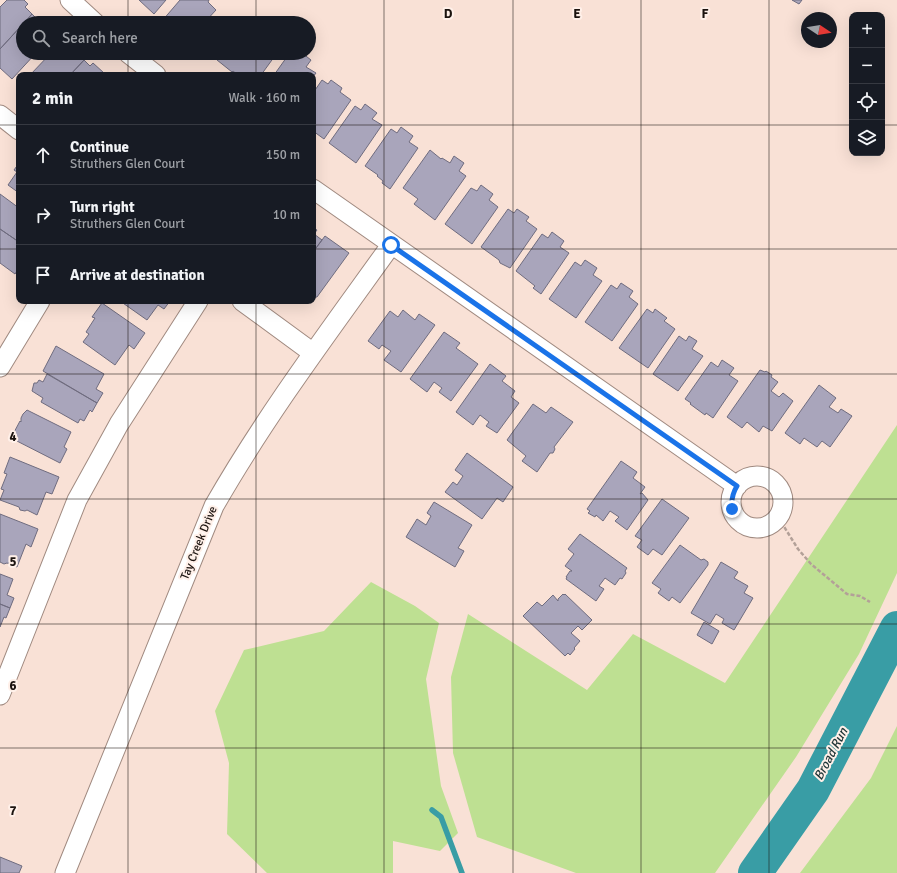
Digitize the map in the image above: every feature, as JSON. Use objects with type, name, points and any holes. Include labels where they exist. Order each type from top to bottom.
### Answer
[{"type":"street","points":[[70,0],[87,16]]},
{"type":"street","points":[[137,60],[152,72]]},
{"type":"street","points":[[0,114],[16,127]]},
{"type":"street","points":[[316,191],[737,486]]},
{"type":"street","name":"Tay Creek Drive","points":[[65,873],[214,506],[234,470],[313,353],[391,245]]},
{"type":"street","points":[[0,366],[38,304]]},
{"type":"street","points":[[0,695],[77,500],[119,424],[196,304]]},
{"type":"street","points":[[246,304],[313,353]]},
{"type":"street","points":[[758,475],[773,481],[779,486],[784,502],[778,518],[765,527],[757,528],[742,523],[736,517],[732,509],[731,501],[737,486],[743,480],[758,475]]},
{"type":"path","points":[[778,518],[798,548],[811,564],[847,594],[860,596],[870,602]]},
{"type":"green space","points":[[897,425],[897,573],[859,654],[796,757],[715,873],[576,873],[477,837],[453,753],[451,677],[468,614],[587,690],[633,634],[725,683]]},
{"type":"green space","points":[[371,582],[415,606],[439,623],[426,679],[441,786],[458,833],[440,851],[393,841],[393,873],[267,873],[227,834],[229,763],[215,711],[244,650],[324,631]]},
{"type":"green space","points":[[897,726],[897,873],[800,873],[871,778]]},
{"type":"building","points":[[7,0],[24,0],[28,4],[25,7],[32,14],[30,16],[16,16],[16,32],[0,49],[0,7]]},
{"type":"building","points":[[139,0],[166,0],[154,14]]},
{"type":"building","points":[[180,0],[209,0],[208,2],[216,10],[210,16],[166,16]]},
{"type":"building","points":[[792,0],[802,0],[799,4]]},
{"type":"building","points":[[16,32],[16,60],[30,60],[18,72],[16,72],[16,75],[12,79],[0,68],[0,49]]},
{"type":"building","points":[[44,60],[84,60],[73,72],[33,72]]},
{"type":"building","points":[[84,60],[90,66],[93,63],[103,72],[73,72]]},
{"type":"building","points":[[217,60],[272,60],[263,72],[232,72]]},
{"type":"building","points":[[285,60],[311,60],[306,67],[314,72],[276,72]]},
{"type":"building","points":[[322,80],[328,84],[331,80],[342,88],[340,92],[351,100],[324,139],[316,133],[316,89]]},
{"type":"building","points":[[365,104],[377,113],[372,119],[382,125],[356,163],[329,143],[355,106],[361,110]]},
{"type":"building","points":[[401,127],[413,136],[409,142],[418,148],[390,189],[382,183],[383,181],[377,176],[378,175],[365,166],[391,129],[397,133]]},
{"type":"building","points":[[430,150],[441,159],[442,158],[450,163],[454,156],[464,163],[459,171],[466,176],[435,220],[414,204],[418,199],[403,188]]},
{"type":"building","points":[[16,173],[16,191],[8,185]]},
{"type":"building","points":[[481,185],[493,194],[489,200],[498,207],[472,244],[445,224],[471,188],[477,191]]},
{"type":"building","points":[[0,194],[16,206],[16,240],[0,229]]},
{"type":"building","points":[[508,209],[514,213],[517,209],[529,217],[526,221],[537,229],[510,268],[500,263],[499,260],[481,247]]},
{"type":"building","points":[[0,229],[16,240],[16,272],[15,274],[0,263]]},
{"type":"building","points":[[552,232],[564,241],[560,247],[569,253],[541,294],[533,288],[535,286],[516,271],[542,234],[548,238]]},
{"type":"building","points":[[316,236],[322,240],[316,248]]},
{"type":"building","points":[[325,236],[349,253],[317,297],[316,297],[316,248]]},
{"type":"building","points":[[585,260],[597,268],[593,275],[602,281],[576,318],[549,299],[575,262],[581,266]]},
{"type":"building","points":[[621,283],[633,291],[629,297],[638,304],[612,341],[585,322],[611,285],[617,289]]},
{"type":"building","points":[[101,304],[103,304],[145,333],[134,349],[129,345],[115,365],[83,342],[89,334],[86,332],[95,318],[92,317]]},
{"type":"building","points":[[124,304],[168,304],[164,309],[158,305],[147,320]]},
{"type":"building","points":[[647,309],[653,313],[655,309],[667,318],[664,321],[675,329],[648,368],[619,348]]},
{"type":"building","points":[[403,310],[415,320],[419,314],[435,325],[401,372],[384,360],[391,351],[382,345],[379,349],[368,341],[390,311],[398,317]]},
{"type":"building","points":[[444,332],[460,343],[456,348],[478,364],[451,401],[439,392],[442,388],[434,382],[427,392],[410,379]]},
{"type":"building","points":[[679,336],[686,341],[689,336],[697,341],[692,349],[703,356],[678,391],[653,374]]},
{"type":"building","points":[[56,346],[104,374],[96,389],[103,393],[97,403],[43,371]]},
{"type":"building","points":[[722,360],[734,368],[729,375],[738,381],[713,418],[706,413],[705,415],[685,399],[711,362],[718,367]]},
{"type":"building","points":[[490,364],[506,376],[502,381],[515,391],[511,397],[519,403],[497,433],[486,426],[489,422],[480,415],[473,425],[456,412]]},
{"type":"building","points":[[760,370],[766,371],[772,375],[771,377],[778,382],[771,391],[779,397],[783,393],[793,401],[772,431],[763,426],[759,432],[747,422],[742,428],[727,417]]},
{"type":"building","points":[[47,374],[97,403],[92,412],[90,410],[84,421],[80,419],[78,423],[41,402],[43,398],[32,391],[34,383],[37,383],[39,380],[43,382]]},
{"type":"building","points":[[819,385],[836,398],[829,407],[838,413],[841,409],[852,416],[830,447],[822,441],[817,447],[804,438],[800,444],[785,433]]},
{"type":"building","points":[[533,404],[546,413],[551,407],[573,422],[554,447],[555,449],[553,453],[550,453],[537,472],[522,461],[526,456],[507,440]]},
{"type":"building","points":[[27,410],[71,432],[64,447],[67,449],[60,463],[11,438],[20,421],[21,422],[23,414]]},
{"type":"building","points":[[467,453],[513,487],[503,502],[497,498],[482,519],[445,492],[453,482],[457,485],[463,476],[455,470]]},
{"type":"building","points":[[10,457],[59,477],[52,494],[46,492],[37,515],[27,510],[20,510],[19,507],[0,500],[4,490],[1,489],[7,474],[4,473]]},
{"type":"building","points":[[621,461],[637,472],[633,478],[645,487],[640,494],[642,493],[648,500],[627,530],[615,521],[619,517],[610,511],[603,521],[596,515],[595,517],[588,513],[590,511],[587,509]]},
{"type":"building","points":[[662,499],[689,518],[662,555],[653,549],[648,555],[637,547],[642,540],[635,536]]},
{"type":"building","points":[[434,502],[472,525],[458,548],[464,551],[455,567],[406,537],[417,519],[426,525],[431,516],[427,513]]},
{"type":"building","points":[[0,514],[38,529],[31,547],[26,544],[17,567],[0,562]]},
{"type":"building","points":[[580,534],[627,568],[622,579],[620,578],[615,585],[605,578],[599,586],[604,589],[596,601],[566,579],[570,571],[572,571],[565,566],[574,554],[568,549]]},
{"type":"building","points":[[680,545],[701,560],[704,559],[708,562],[708,565],[680,603],[672,597],[669,601],[658,593],[661,589],[652,583]]},
{"type":"building","points":[[721,562],[738,572],[734,578],[748,586],[744,593],[753,598],[734,630],[722,623],[724,619],[716,614],[710,624],[691,613]]},
{"type":"building","points":[[0,574],[13,579],[7,595],[14,598],[10,608],[0,604]]},
{"type":"building","points":[[563,594],[565,594],[592,620],[582,630],[578,626],[571,633],[580,641],[570,655],[568,653],[565,656],[523,616],[537,602],[542,606],[553,595],[558,601]]},
{"type":"building","points":[[0,604],[10,608],[0,627]]},
{"type":"building","points":[[704,622],[719,631],[712,644],[697,635]]},
{"type":"building","points":[[0,857],[22,866],[19,873],[0,873]]},
{"type":"waterway","name":"Broad Run","points":[[755,873],[813,790],[897,628]]},
{"type":"waterway","points":[[432,810],[441,817],[462,873]]},
{"type":"route","points":[[391,245],[737,486],[731,501],[732,509]]}]
